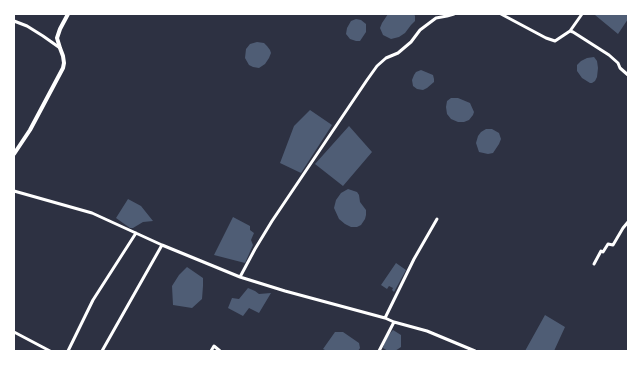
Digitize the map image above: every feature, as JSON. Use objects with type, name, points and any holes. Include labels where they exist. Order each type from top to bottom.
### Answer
[{"type":"street","points":[[14,154],[30,130],[63,68],[63,56],[57,38],[68,14]]},
{"type":"street","points":[[432,14],[436,18]]},
{"type":"street","points":[[240,277],[272,220],[377,66],[386,58],[398,53],[411,42],[420,30],[436,18],[454,14]]},
{"type":"street","points":[[501,14],[546,38],[555,41],[570,31],[582,14]]},
{"type":"street","points":[[14,21],[27,26],[60,48]]},
{"type":"street","points":[[570,31],[609,55],[628,75]]},
{"type":"street","points":[[14,191],[92,213],[162,246],[240,277],[427,331],[475,351]]},
{"type":"street","points":[[385,318],[414,259],[437,219]]},
{"type":"street","points":[[594,264],[601,251],[603,252],[608,244],[613,245],[628,222]]},
{"type":"street","points":[[68,351],[93,300],[136,233]]},
{"type":"street","points":[[102,351],[162,246]]},
{"type":"street","points":[[379,351],[394,322]]},
{"type":"street","points":[[14,332],[50,351]]},
{"type":"street","points":[[211,351],[214,346],[220,351]]},
{"type":"water","points":[[388,14],[414,14],[415,21],[405,33],[399,37],[391,39],[383,35],[380,28]]},
{"type":"water","points":[[628,14],[628,19],[618,34],[595,15]]},
{"type":"water","points":[[356,19],[361,20],[366,24],[366,32],[360,41],[350,39],[346,34],[347,28],[351,21]]},
{"type":"water","points":[[257,42],[264,43],[271,53],[265,64],[259,68],[249,65],[245,58],[246,49],[250,44]]},
{"type":"water","points":[[594,57],[597,61],[597,77],[595,81],[590,83],[582,78],[577,71],[577,65],[587,58]]},
{"type":"water","points":[[421,70],[433,75],[434,79],[434,82],[423,90],[417,89],[413,86],[412,80],[416,72]]},
{"type":"water","points":[[451,98],[458,98],[470,103],[474,112],[469,120],[458,122],[451,119],[447,114],[446,107],[447,101]]},
{"type":"water","points":[[310,110],[332,125],[301,173],[280,163],[294,126]]},
{"type":"water","points":[[349,126],[372,152],[343,186],[315,164]]},
{"type":"water","points":[[486,129],[492,129],[499,133],[501,139],[493,153],[488,154],[479,152],[476,143],[478,136]]},
{"type":"water","points":[[348,189],[357,192],[360,202],[366,210],[365,219],[361,225],[357,227],[351,227],[345,224],[339,219],[334,208],[336,200],[341,193]]},
{"type":"water","points":[[128,199],[141,206],[153,221],[143,222],[133,228],[130,228],[116,218]]},
{"type":"water","points":[[233,217],[250,226],[250,230],[254,233],[251,240],[253,245],[245,263],[214,255]]},
{"type":"water","points":[[396,263],[406,270],[394,292],[392,290],[393,288],[389,286],[387,289],[381,285]]},
{"type":"water","points":[[187,267],[203,278],[202,299],[192,308],[173,305],[172,286],[179,275]]},
{"type":"water","points":[[248,288],[259,294],[271,293],[259,313],[249,308],[243,316],[228,308],[232,298],[239,299]]},
{"type":"water","points":[[545,315],[565,327],[554,351],[525,351]]},
{"type":"water","points":[[393,330],[401,335],[401,347],[395,351],[388,351],[383,348],[388,336]]},
{"type":"water","points":[[335,332],[343,332],[359,343],[360,348],[358,351],[327,351],[323,349]]}]
